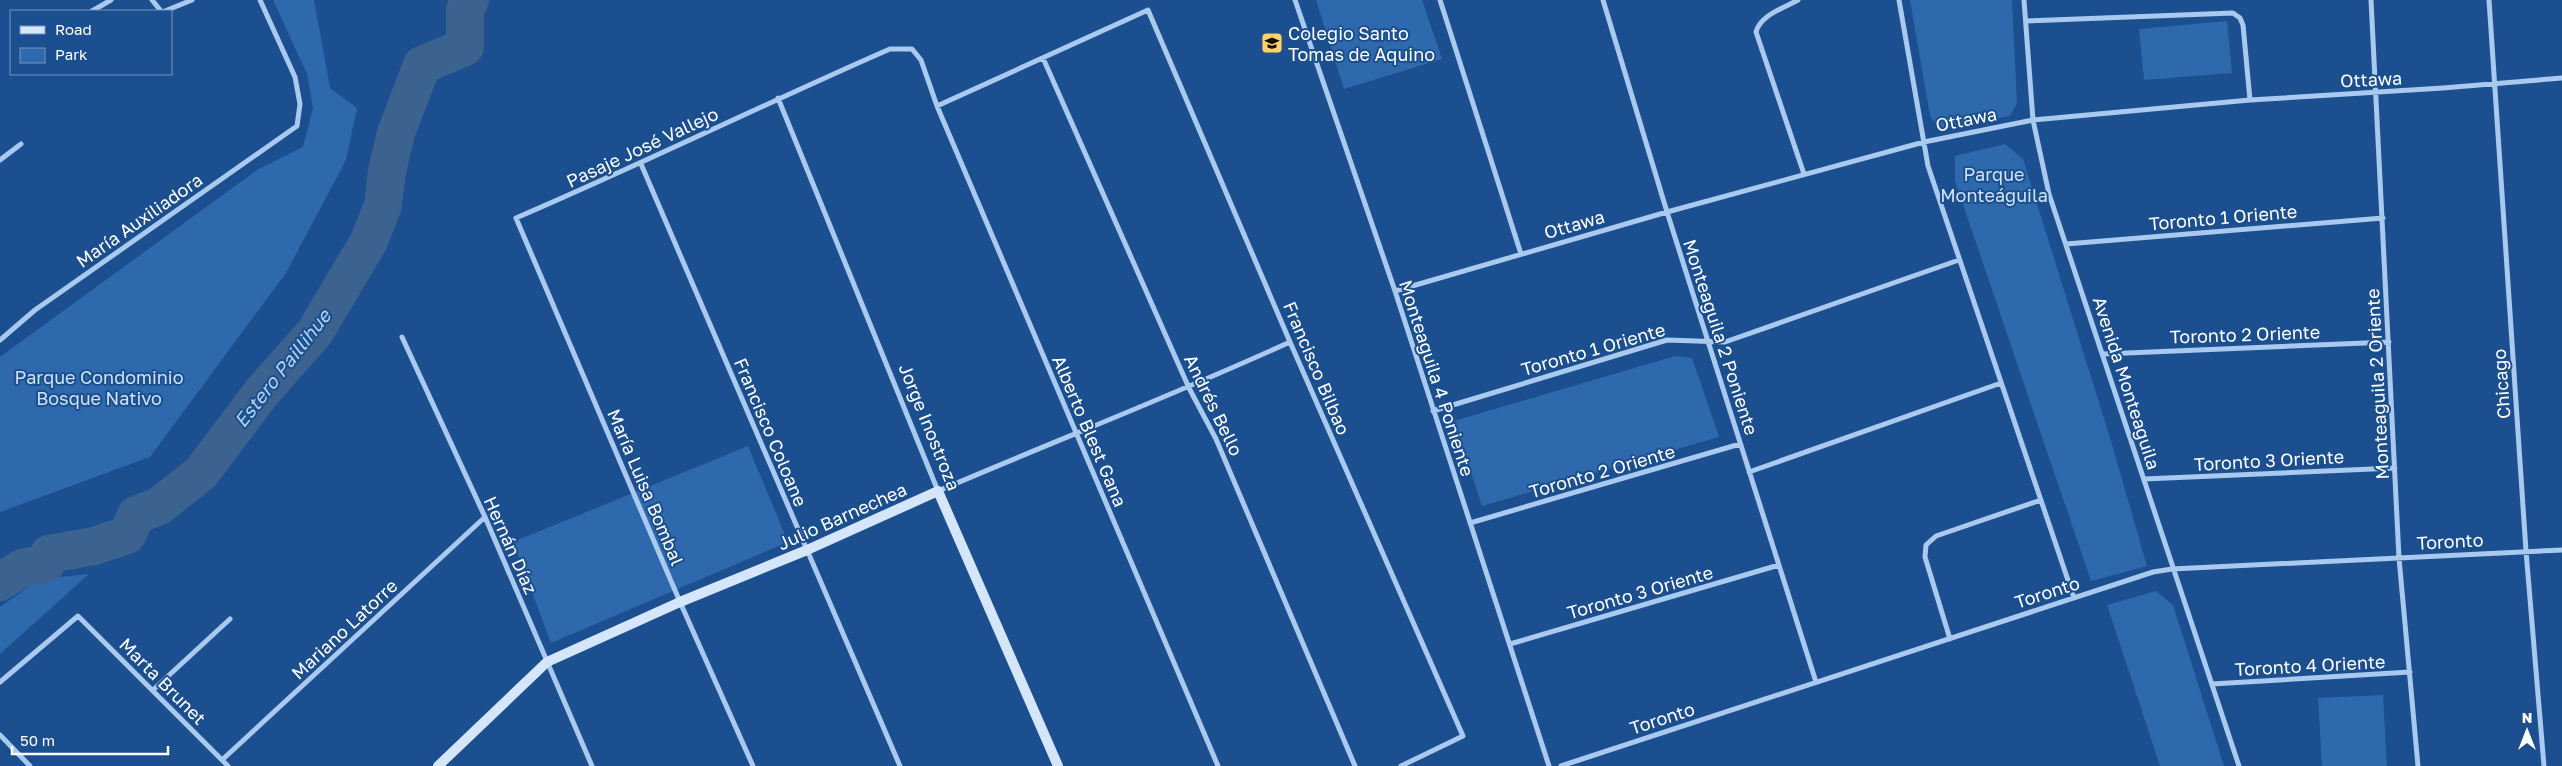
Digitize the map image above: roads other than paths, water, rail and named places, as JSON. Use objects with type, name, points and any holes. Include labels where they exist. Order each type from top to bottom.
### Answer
[{"type":"street","points":[[94,10],[111,0]]},
{"type":"street","points":[[152,0],[162,10]]},
{"type":"street","points":[[166,10],[192,0]]},
{"type":"street","name":"María Auxiliadora","points":[[0,340],[35,310],[297,126],[300,104],[295,77],[260,0]]},
{"type":"street","name":"Monteaguila 4 Poniente","points":[[1295,0],[1394,291],[1550,766]]},
{"type":"street","points":[[1440,0],[1521,254]]},
{"type":"street","name":"Monteaguila 2 Poniente","points":[[1603,0],[1667,212],[1816,682]]},
{"type":"street","points":[[1798,0],[1760,22],[1756,32],[1804,174]]},
{"type":"street","points":[[1899,0],[1928,166],[2074,598]]},
{"type":"street","name":"Avenida Monteaguila","points":[[2024,0],[2033,120],[2049,194],[2239,766]]},
{"type":"street","name":"Monteaguila 2 Oriente","points":[[2370,0],[2396,468],[2399,558],[2418,766]]},
{"type":"street","name":"Chicago","points":[[2489,0],[2493,83],[2526,552],[2544,766]]},
{"type":"street","name":"Francisco Bilbao","points":[[1043,58],[1148,10],[1290,342],[1463,736],[1401,766]]},
{"type":"street","points":[[2026,21],[2233,13],[2242,21],[2250,100]]},
{"type":"street","name":"Pasaje José Vallejo","points":[[516,218],[641,164],[778,98],[890,49],[912,49],[921,60],[937,106]]},
{"type":"street","points":[[937,106],[1043,58]]},
{"type":"street","name":"Andrés Bello","points":[[1043,58],[1189,388],[1216,439],[1355,766]]},
{"type":"street","name":"Ottawa","points":[[1394,291],[1804,174],[1924,142],[2033,120],[2250,100],[2562,78]]},
{"type":"street","name":"Jorge Inostroza","points":[[778,98],[938,491],[1058,766]]},
{"type":"street","name":"Alberto Blest Gana","points":[[937,106],[1218,766]]},
{"type":"street","points":[[0,160],[21,144]]},
{"type":"street","name":"Francisco Coloane","points":[[641,164],[900,766]]},
{"type":"street","name":"María Luisa Bombal","points":[[516,218],[680,602],[753,766]]},
{"type":"street","name":"Toronto 1 Oriente","points":[[2066,244],[2382,218]]},
{"type":"street","name":"Toronto 1 Oriente","points":[[1433,411],[1667,340],[1684,339],[1725,342],[1960,260]]},
{"type":"street","name":"Hernán Díaz","points":[[402,337],[485,517],[592,766]]},
{"type":"street","name":"Julio Barnechea","points":[[438,766],[547,662],[680,602],[807,550],[1076,432],[1189,388],[1290,342]]},
{"type":"street","name":"Toronto 2 Oriente","points":[[2102,354],[2389,342]]},
{"type":"street","points":[[1749,472],[2001,383]]},
{"type":"street","name":"Toronto 2 Oriente","points":[[1470,524],[1740,444]]},
{"type":"street","name":"Toronto 3 Oriente","points":[[2144,479],[2396,468]]},
{"type":"street","points":[[1950,639],[1925,557],[1926,545],[1936,536],[2040,500]]},
{"type":"street","name":"Mariano Latorre","points":[[222,760],[485,517]]},
{"type":"street","name":"Toronto","points":[[1561,766],[2153,572],[2172,569],[2562,550]]},
{"type":"street","name":"Toronto 3 Oriente","points":[[1510,644],[1779,565]]},
{"type":"street","name":"Marta Brunet","points":[[0,682],[78,616],[228,766]]},
{"type":"street","points":[[152,690],[230,618]]},
{"type":"street","name":"Toronto 4 Oriente","points":[[2212,684],[2410,672]]},
{"type":"street","points":[[0,734],[30,766]]},
{"type":"waterway","name":"Estero Paillihue","points":[[0,582],[24,567],[46,564],[49,554],[94,546],[127,535],[136,515],[159,506],[201,473],[262,392],[315,332],[369,241],[383,205],[387,171],[396,133],[422,65],[465,47],[465,10],[470,0]]},
{"type":"place","name":"Colegio Santo Tomas de Aquino","points":[[1272,43]]},
{"type":"park label","name":"Parque Monteáguila","points":[[1994,184]]},
{"type":"park label","name":"Parque Condominio Bosque Nativo","points":[[99,387]]}]
